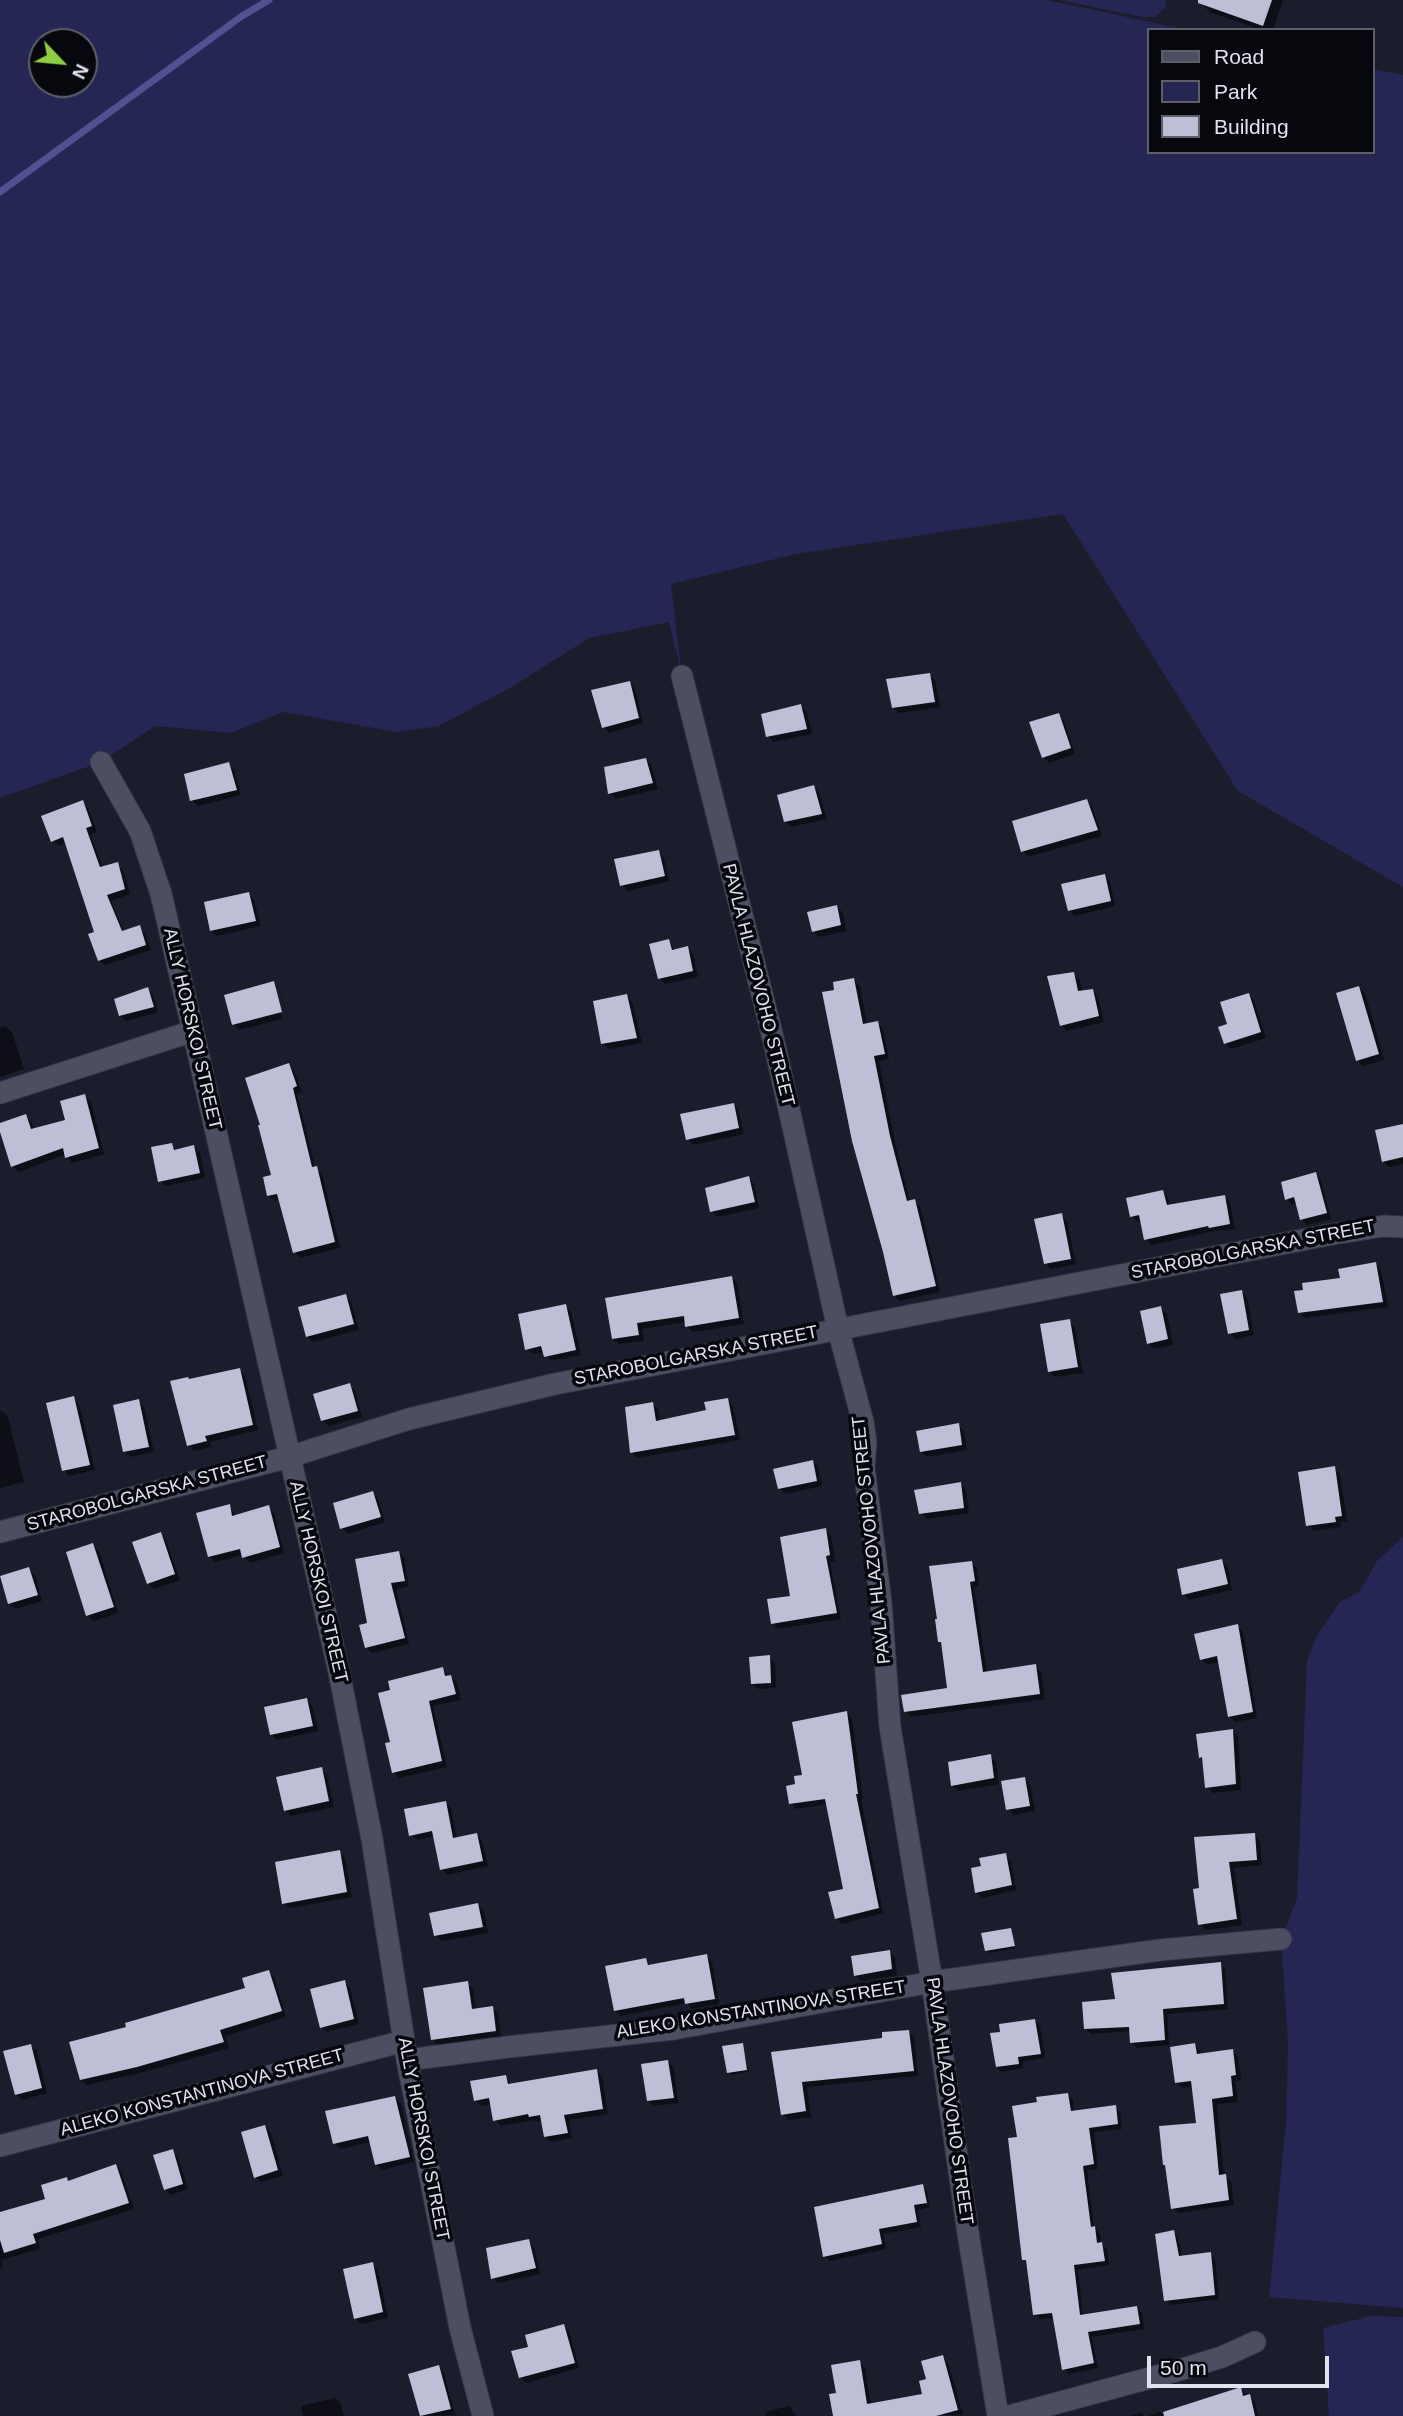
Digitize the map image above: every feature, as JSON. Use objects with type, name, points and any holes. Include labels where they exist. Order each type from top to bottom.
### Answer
[{"type":"street","name":"PAVLA HLAZOVOHO STREET","points":[[682,676],[774,1042],[838,1329],[864,1432],[864,1467],[881,1603],[890,1727],[998,2416]]},
{"type":"street","name":"ALLY HORSKOI STREET","points":[[101,762],[140,831],[161,894],[289,1457],[309,1533],[340,1672],[372,1839],[405,2051],[460,2328],[483,2416]]},
{"type":"street","points":[[0,1093],[193,1031]]},
{"type":"street","name":"STAROBOLGARSKA STREET","points":[[0,1532],[289,1457],[409,1419],[555,1384],[1333,1234],[1384,1226],[1403,1227]]},
{"type":"street","name":"ALEKO KONSTANTINOVA STREET","points":[[0,2146],[405,2051],[508,2046],[674,2029],[932,1982],[1160,1950],[1281,1939]]},
{"type":"street","points":[[1009,2416],[1176,2371],[1222,2357],[1255,2342]]},
{"type":"green space","points":[[0,0],[1047,0],[1179,28],[1148,28],[1148,154],[1375,154],[1375,69],[1403,75],[1403,887],[1238,791],[1063,514],[796,554],[671,584],[682,676],[669,622],[589,638],[515,685],[439,726],[397,732],[283,712],[231,733],[155,726],[101,762],[0,798]]},
{"type":"green space","points":[[1059,0],[1166,0],[1165,8],[1155,17],[1142,17]]},
{"type":"green space","points":[[1403,1537],[1403,2308],[1269,2297],[1286,2122],[1288,2044],[1281,1939],[1297,1899],[1307,1661],[1317,1635],[1340,1602],[1359,1592],[1377,1561]]},
{"type":"green space","points":[[1371,2316],[1403,2317],[1403,2416],[1329,2416],[1323,2328]]},
{"type":"building","points":[[1198,0],[1272,0],[1263,26],[1198,3]]},
{"type":"building","points":[[930,673],[935,702],[892,708],[886,679]]},
{"type":"building","points":[[630,681],[639,718],[602,728],[591,690]]},
{"type":"building","points":[[801,704],[807,729],[766,737],[761,714]]},
{"type":"building","points":[[1059,713],[1071,748],[1042,758],[1029,722]]},
{"type":"building","points":[[646,758],[653,783],[608,794],[604,767]]},
{"type":"building","points":[[229,762],[237,790],[190,801],[184,774]]},
{"type":"building","points":[[814,785],[822,814],[784,822],[777,795]]},
{"type":"building","points":[[1087,799],[1098,830],[1021,852],[1012,821]]},
{"type":"building","points":[[83,800],[92,826],[86,828],[100,867],[118,862],[125,889],[107,895],[122,931],[140,925],[146,945],[98,961],[88,934],[94,932],[63,837],[51,842],[41,816]]},
{"type":"building","points":[[659,850],[665,876],[620,886],[614,859]]},
{"type":"building","points":[[1105,874],[1111,901],[1068,911],[1061,884]]},
{"type":"building","points":[[249,892],[256,921],[210,931],[204,902]]},
{"type":"building","points":[[837,905],[841,925],[812,932],[807,912]]},
{"type":"building","points":[[669,939],[672,950],[688,946],[693,971],[658,979],[649,944]]},
{"type":"building","points":[[1074,972],[1078,991],[1093,989],[1099,1016],[1060,1026],[1047,976]]},
{"type":"building","points":[[854,978],[863,1024],[878,1021],[885,1054],[874,1056],[890,1136],[907,1201],[915,1199],[936,1286],[893,1296],[852,1141],[822,992],[834,990],[833,982]]},
{"type":"building","points":[[274,981],[282,1012],[232,1025],[224,995]]},
{"type":"building","points":[[1359,986],[1379,1054],[1356,1061],[1336,993]]},
{"type":"building","points":[[148,987],[154,1007],[119,1016],[114,999]]},
{"type":"building","points":[[1249,993],[1261,1032],[1224,1044],[1218,1027],[1227,1024],[1220,1002]]},
{"type":"building","points":[[627,994],[637,1038],[601,1044],[593,1001]]},
{"type":"building","points":[[289,1063],[297,1086],[293,1088],[312,1167],[317,1166],[335,1242],[293,1253],[277,1194],[267,1196],[263,1177],[271,1175],[260,1125],[245,1078]]},
{"type":"building","points":[[85,1094],[99,1148],[65,1158],[63,1148],[11,1167],[0,1132],[0,1123],[26,1114],[31,1129],[65,1120],[60,1101]]},
{"type":"building","points":[[734,1103],[739,1128],[686,1140],[680,1114]]},
{"type":"building","points":[[1403,1124],[1403,1157],[1382,1162],[1375,1130]]},
{"type":"building","points":[[172,1143],[174,1150],[194,1145],[200,1173],[158,1182],[151,1147]]},
{"type":"building","points":[[1316,1172],[1327,1213],[1300,1220],[1294,1197],[1285,1200],[1281,1182]]},
{"type":"building","points":[[749,1176],[755,1202],[710,1212],[705,1188]]},
{"type":"building","points":[[1163,1190],[1167,1205],[1225,1195],[1230,1224],[1144,1240],[1139,1215],[1130,1217],[1126,1198]]},
{"type":"building","points":[[1062,1213],[1071,1259],[1044,1264],[1034,1219]]},
{"type":"building","points":[[1376,1262],[1383,1302],[1298,1313],[1294,1291],[1303,1290],[1302,1283],[1340,1278],[1338,1269]]},
{"type":"building","points":[[732,1276],[739,1318],[685,1327],[684,1316],[637,1323],[639,1335],[612,1339],[605,1298]]},
{"type":"building","points":[[1242,1290],[1249,1330],[1228,1334],[1220,1294]]},
{"type":"building","points":[[346,1294],[354,1324],[306,1337],[298,1307]]},
{"type":"building","points":[[566,1304],[576,1350],[544,1357],[541,1346],[525,1350],[518,1314]]},
{"type":"building","points":[[1161,1306],[1168,1339],[1147,1344],[1140,1311]]},
{"type":"building","points":[[1070,1319],[1078,1367],[1048,1372],[1040,1324]]},
{"type":"building","points":[[240,1368],[253,1425],[205,1436],[207,1441],[187,1446],[170,1381]]},
{"type":"building","points":[[350,1383],[358,1411],[321,1421],[313,1394]]},
{"type":"building","points":[[74,1396],[90,1465],[62,1471],[46,1403]]},
{"type":"building","points":[[728,1398],[735,1435],[630,1453],[625,1407],[653,1402],[656,1421],[706,1410],[704,1402]]},
{"type":"building","points":[[139,1399],[149,1447],[123,1452],[113,1405]]},
{"type":"building","points":[[959,1423],[962,1445],[920,1452],[916,1431]]},
{"type":"building","points":[[813,1460],[817,1481],[778,1489],[773,1469]]},
{"type":"building","points":[[1335,1466],[1342,1516],[1335,1517],[1336,1522],[1306,1526],[1298,1472]]},
{"type":"building","points":[[961,1482],[964,1508],[919,1514],[914,1490]]},
{"type":"building","points":[[373,1491],[381,1517],[340,1529],[333,1503]]},
{"type":"building","points":[[230,1504],[232,1516],[269,1505],[280,1547],[242,1558],[240,1549],[208,1557],[196,1513]]},
{"type":"building","points":[[826,1528],[830,1555],[826,1556],[837,1613],[771,1624],[767,1599],[790,1596],[780,1537]]},
{"type":"building","points":[[161,1532],[175,1574],[147,1584],[132,1542]]},
{"type":"building","points":[[93,1543],[114,1607],[86,1616],[66,1552]]},
{"type":"building","points":[[399,1551],[405,1581],[391,1583],[405,1638],[365,1648],[359,1625],[367,1623],[355,1559]]},
{"type":"building","points":[[1222,1559],[1228,1584],[1182,1595],[1177,1569]]},
{"type":"building","points":[[972,1561],[975,1581],[970,1582],[983,1672],[1036,1664],[1040,1694],[904,1712],[901,1695],[947,1688],[941,1642],[938,1642],[929,1566]]},
{"type":"building","points":[[29,1567],[38,1595],[8,1604],[0,1576]]},
{"type":"building","points":[[1238,1624],[1253,1712],[1228,1717],[1217,1656],[1200,1660],[1194,1634]]},
{"type":"building","points":[[770,1655],[771,1683],[751,1684],[749,1657]]},
{"type":"building","points":[[443,1667],[445,1676],[451,1675],[456,1694],[429,1701],[442,1761],[392,1773],[385,1743],[390,1742],[378,1693],[390,1690],[388,1681]]},
{"type":"building","points":[[307,1698],[313,1726],[270,1735],[264,1707]]},
{"type":"building","points":[[847,1711],[856,1794],[879,1908],[835,1919],[828,1892],[843,1889],[825,1799],[789,1804],[786,1786],[795,1784],[794,1776],[802,1775],[792,1722]]},
{"type":"building","points":[[1233,1729],[1236,1784],[1205,1788],[1202,1757],[1199,1758],[1196,1734]]},
{"type":"building","points":[[991,1754],[994,1778],[951,1786],[948,1762]]},
{"type":"building","points":[[322,1767],[329,1801],[284,1811],[276,1777]]},
{"type":"building","points":[[1025,1777],[1030,1806],[1006,1810],[1001,1781]]},
{"type":"building","points":[[446,1801],[453,1838],[477,1833],[483,1861],[440,1870],[432,1831],[409,1836],[404,1809]]},
{"type":"building","points":[[1255,1833],[1257,1860],[1229,1862],[1237,1919],[1198,1925],[1193,1889],[1199,1888],[1194,1837]]},
{"type":"building","points":[[340,1850],[347,1892],[282,1904],[275,1862]]},
{"type":"building","points":[[1006,1853],[1012,1885],[975,1893],[971,1868],[981,1866],[979,1858]]},
{"type":"building","points":[[478,1903],[483,1927],[434,1936],[429,1913]]},
{"type":"building","points":[[1011,1928],[1015,1946],[985,1951],[981,1933]]},
{"type":"building","points":[[890,1950],[892,1969],[854,1976],[851,1956]]},
{"type":"building","points":[[707,1954],[715,1999],[685,2004],[684,1998],[614,2011],[605,1966],[646,1958],[648,1965]]},
{"type":"building","points":[[1221,1962],[1224,2004],[1163,2009],[1165,2040],[1130,2043],[1129,2027],[1084,2029],[1082,2002],[1115,1999],[1111,1973]]},
{"type":"building","points":[[269,1970],[282,2011],[220,2030],[224,2042],[80,2080],[69,2042],[126,2027],[125,2023],[245,1988],[242,1978]]},
{"type":"building","points":[[345,1980],[354,2019],[320,2028],[310,1989]]},
{"type":"building","points":[[468,1981],[472,2009],[493,2006],[496,2031],[431,2040],[423,1988]]},
{"type":"building","points":[[1035,2019],[1041,2054],[1018,2057],[1019,2064],[996,2067],[990,2033],[1000,2032],[999,2024]]},
{"type":"building","points":[[909,2030],[914,2071],[802,2082],[806,2111],[781,2115],[771,2052],[882,2038],[882,2032]]},
{"type":"building","points":[[743,2043],[747,2070],[727,2073],[722,2046]]},
{"type":"building","points":[[1195,2043],[1197,2054],[1233,2049],[1236,2075],[1231,2076],[1233,2096],[1212,2099],[1219,2175],[1226,2174],[1229,2200],[1171,2209],[1159,2126],[1196,2123],[1191,2081],[1175,2083],[1170,2047]]},
{"type":"building","points":[[31,2044],[42,2088],[15,2095],[3,2051]]},
{"type":"building","points":[[668,2060],[674,2098],[647,2101],[641,2064]]},
{"type":"building","points":[[597,2069],[603,2109],[564,2115],[568,2133],[544,2137],[540,2115],[529,2117],[528,2114],[493,2121],[489,2098],[474,2101],[470,2081],[506,2075],[508,2084]]},
{"type":"building","points":[[1068,2093],[1071,2111],[1116,2105],[1118,2124],[1089,2128],[1094,2164],[1083,2166],[1091,2227],[1095,2226],[1097,2243],[1102,2242],[1105,2261],[1074,2265],[1080,2315],[1137,2306],[1140,2324],[1088,2332],[1094,2363],[1062,2370],[1052,2313],[1033,2315],[1026,2260],[1022,2260],[1008,2138],[1017,2137],[1012,2106],[1037,2102],[1036,2097]]},
{"type":"building","points":[[395,2096],[410,2157],[375,2165],[368,2136],[333,2144],[325,2111]]},
{"type":"building","points":[[265,2125],[278,2170],[254,2178],[241,2132]]},
{"type":"building","points":[[173,2149],[183,2184],[164,2190],[153,2155]]},
{"type":"building","points":[[116,2164],[129,2203],[33,2234],[36,2243],[4,2253],[0,2240],[0,2212],[45,2199],[41,2185],[67,2177],[68,2181]]},
{"type":"building","points":[[923,2184],[927,2203],[914,2205],[917,2222],[879,2229],[882,2244],[823,2257],[814,2207]]},
{"type":"building","points":[[1174,2230],[1179,2256],[1211,2252],[1215,2295],[1164,2301],[1155,2234]]},
{"type":"building","points":[[529,2239],[536,2268],[491,2279],[486,2248]]},
{"type":"building","points":[[373,2262],[383,2312],[354,2319],[343,2269]]},
{"type":"building","points":[[564,2324],[575,2363],[519,2378],[511,2351],[528,2347],[525,2335]]},
{"type":"building","points":[[943,2355],[958,2410],[936,2416],[833,2416],[829,2394],[836,2393],[831,2365],[860,2360],[867,2404],[922,2394],[919,2381],[926,2379],[921,2361]]},
{"type":"building","points":[[439,2365],[451,2409],[420,2416],[408,2374]]},
{"type":"building","points":[[1241,2387],[1243,2396],[1250,2394],[1255,2416],[1164,2416],[1163,2412]]},
{"type":"waterway","points":[[0,192],[242,16],[269,0]]}]
